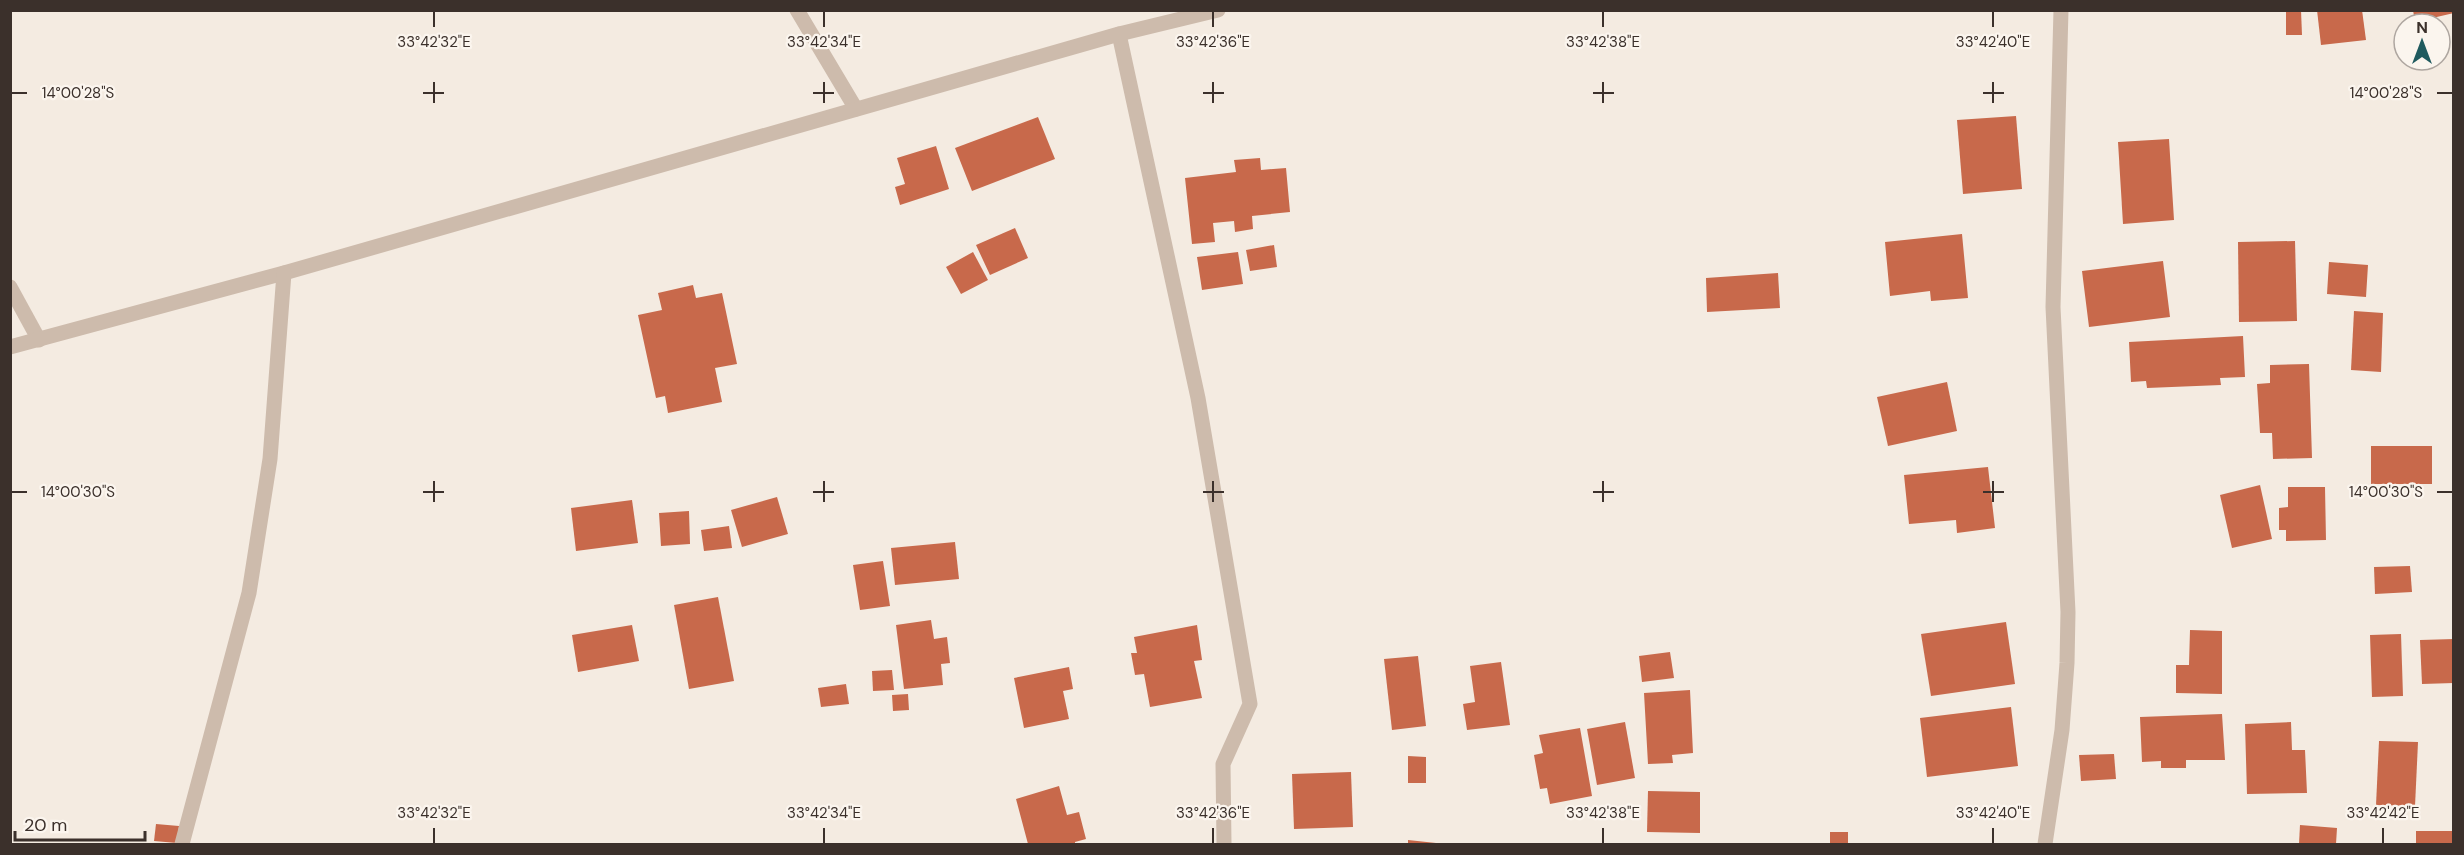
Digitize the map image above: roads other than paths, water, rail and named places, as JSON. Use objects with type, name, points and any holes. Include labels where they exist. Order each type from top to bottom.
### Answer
[{"type":"street","points":[[797,10],[856,109]]},
{"type":"street","points":[[10,347],[284,273],[1119,34],[1218,10]]},
{"type":"street","points":[[2045,844],[2062,730],[2068,612],[2053,307],[2061,10]]},
{"type":"street","points":[[1119,34],[1198,398],[1250,704],[1222,764],[1224,844]]},
{"type":"street","points":[[182,844],[249,593],[270,459],[284,273]]},
{"type":"street","points":[[10,287],[39,340]]}]
